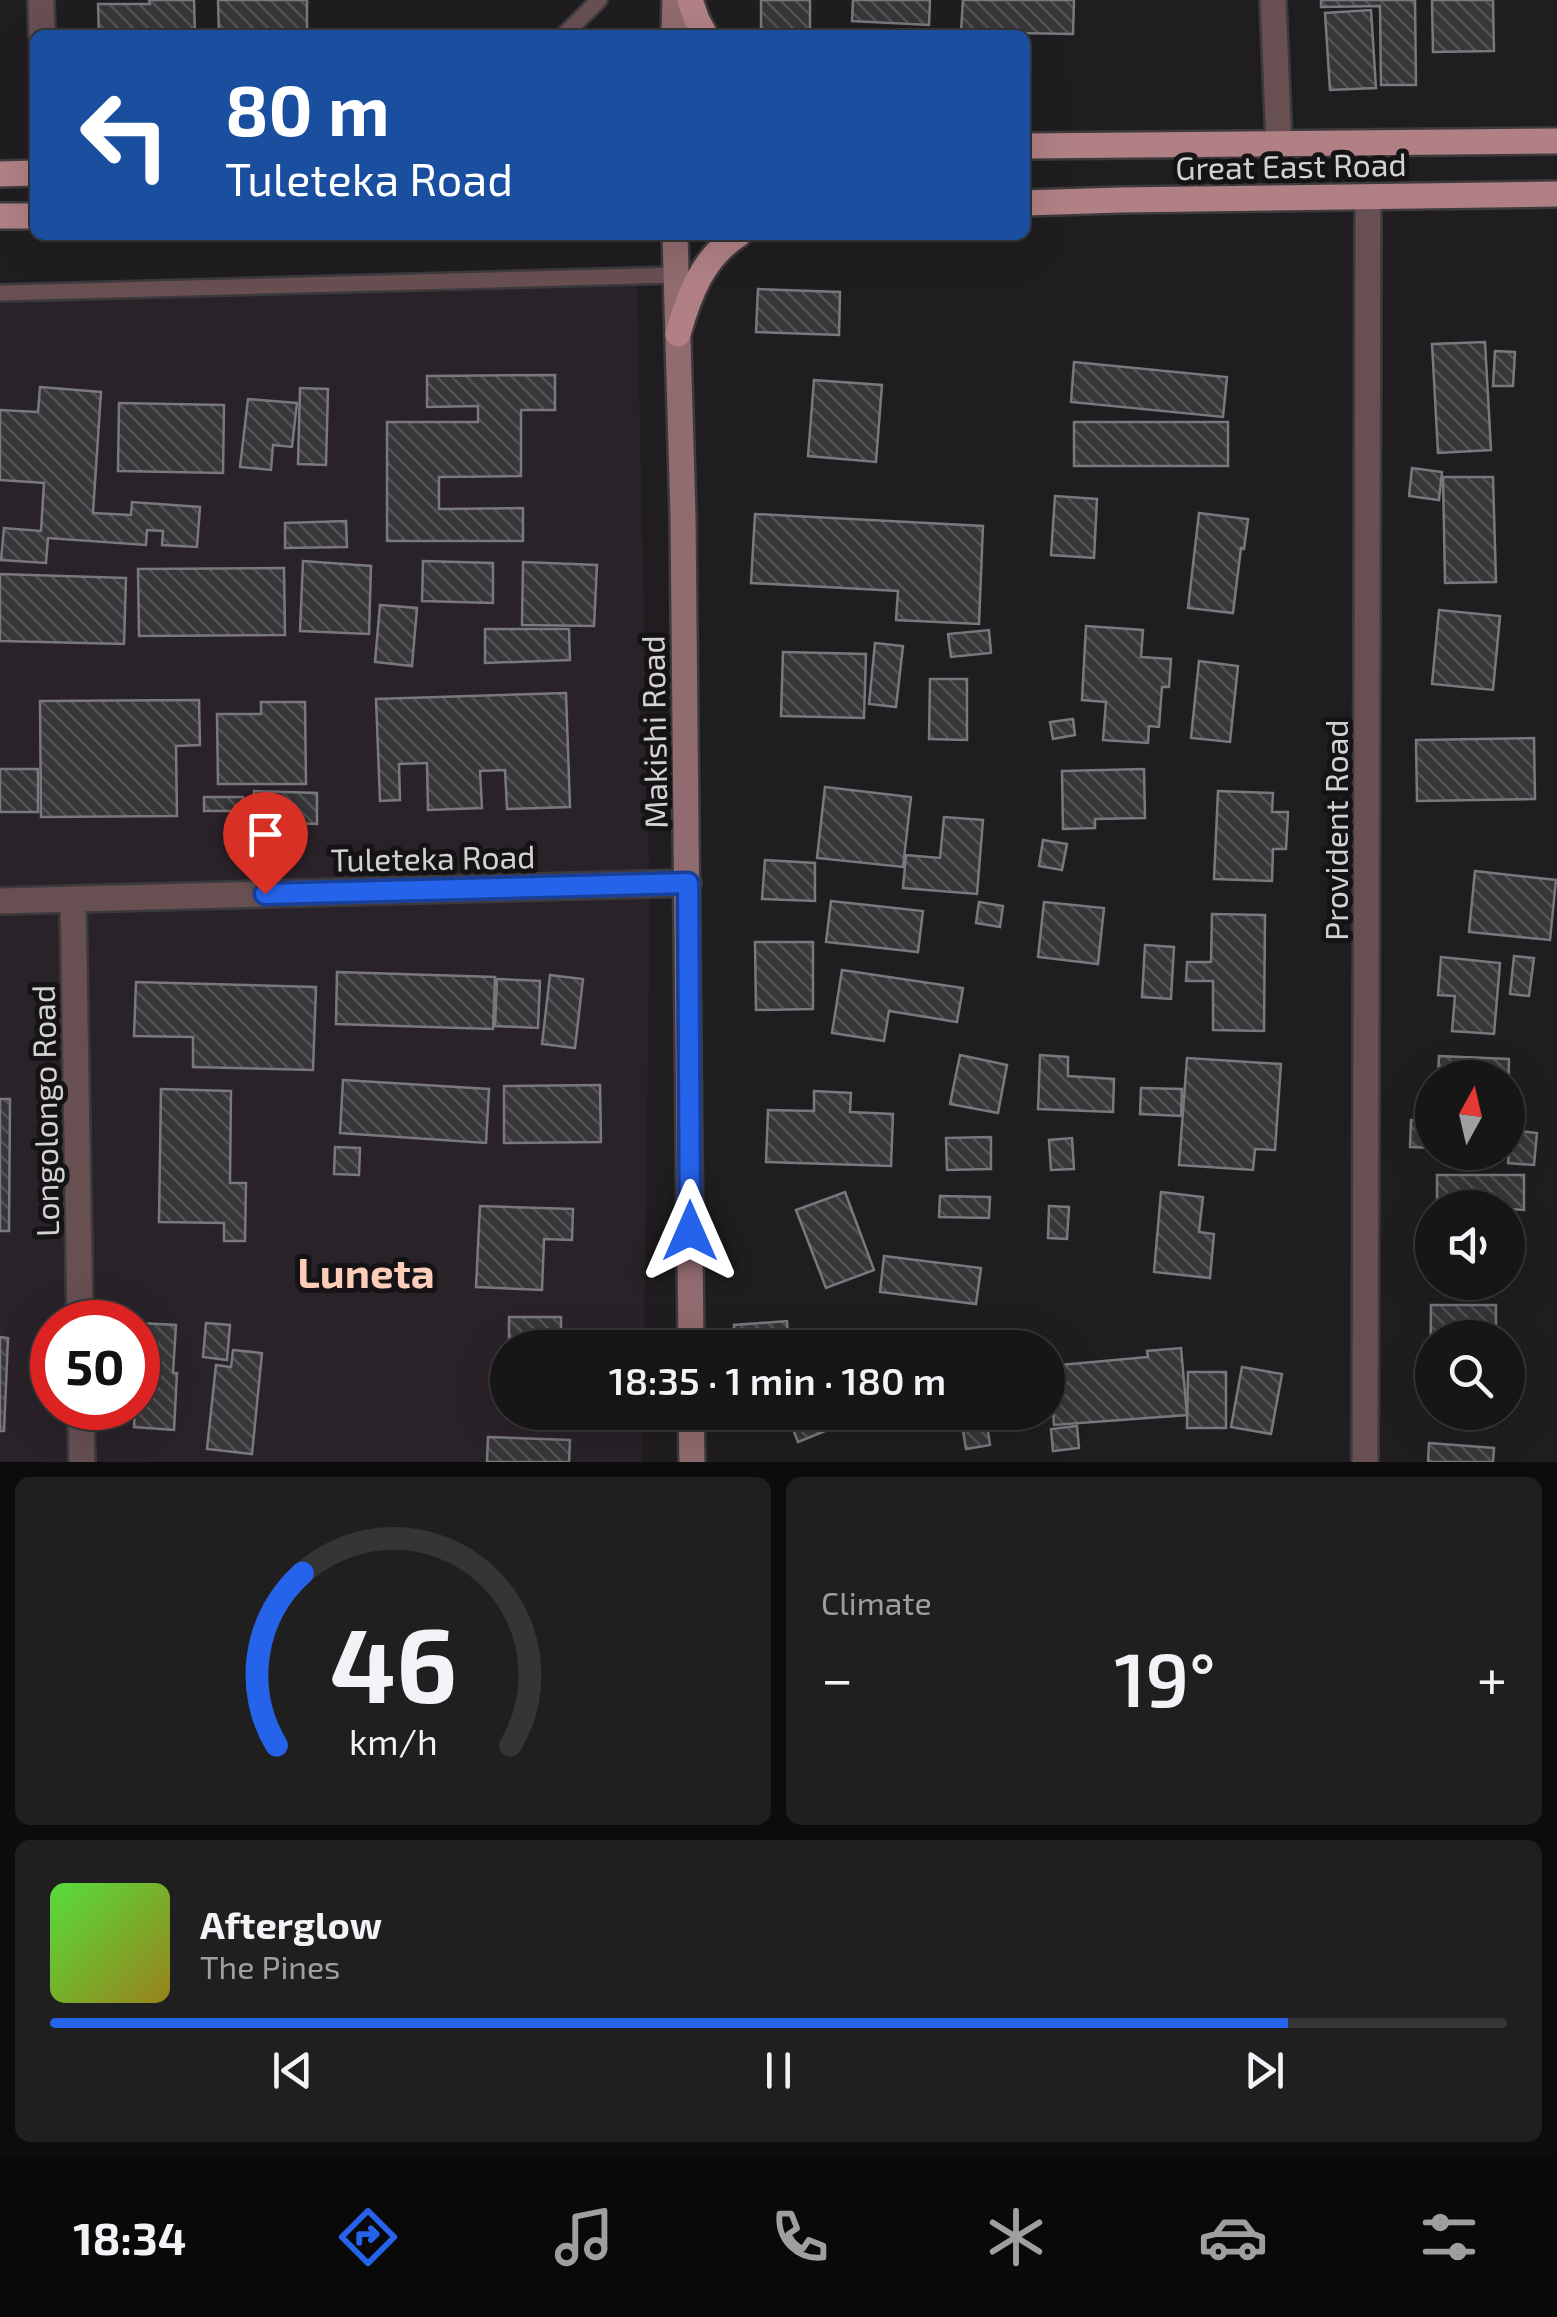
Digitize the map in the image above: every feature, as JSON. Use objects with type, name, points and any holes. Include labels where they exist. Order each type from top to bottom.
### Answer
[{"type":"main road","points":[[674,0],[674,30]]},
{"type":"main road","points":[[690,0],[703,30]]},
{"type":"main road","name":"Great East Road","points":[[1030,146],[1557,140]]},
{"type":"main road","points":[[0,174],[30,173]]},
{"type":"main road","name":"Great East Road","points":[[1030,203],[1557,194]]},
{"type":"main road","points":[[0,216],[30,216]]},
{"type":"main road","name":"Makishi Road","points":[[675,240],[683,516],[691,1330]]},
{"type":"main road","points":[[678,334],[688,297],[706,265],[733,240]]},
{"type":"main road","points":[[691,1430],[692,1462]]},
{"type":"street","points":[[41,0],[42,30]]},
{"type":"street","points":[[1274,0],[1280,144]]},
{"type":"street","name":"Provident Road","points":[[1365,1462],[1368,198]]},
{"type":"street","name":"Tuleteka Road","points":[[0,900],[688,883]]},
{"type":"street","name":"Longolongo Road","points":[[74,898],[80,1300]]},
{"type":"street","points":[[81,1430],[82,1462]]},
{"type":"lane","points":[[569,30],[599,0]]},
{"type":"lane","points":[[0,293],[676,275]]},
{"type":"shaded area","points":[[637,277],[650,910],[644,1330],[490,1330],[490,1430],[643,1430],[642,1462],[0,1462],[0,301]]},
{"type":"building","points":[[149,0],[194,0],[195,30],[99,30],[98,4],[150,4]]},
{"type":"building","points":[[218,0],[307,0],[307,30],[219,30]]},
{"type":"building","points":[[761,0],[810,0],[810,30],[761,30]]},
{"type":"building","points":[[853,0],[930,0],[929,25],[852,21]]},
{"type":"building","points":[[963,0],[1074,0],[1073,34],[961,30]]},
{"type":"building","points":[[1321,0],[1415,0],[1416,85],[1381,85],[1380,6],[1321,7]]},
{"type":"building","points":[[1432,0],[1493,0],[1494,51],[1433,52]]},
{"type":"building","points":[[1371,10],[1376,88],[1330,90],[1325,13]]},
{"type":"building","points":[[758,289],[840,292],[839,335],[756,332]]},
{"type":"building","points":[[1485,342],[1491,450],[1438,453],[1432,344]]},
{"type":"building","points":[[1495,351],[1515,352],[1513,386],[1493,386]]},
{"type":"building","points":[[1074,362],[1227,377],[1223,417],[1071,402]]},
{"type":"building","points":[[555,375],[555,410],[521,410],[521,476],[439,477],[439,509],[523,508],[523,541],[387,541],[387,422],[478,422],[478,406],[427,407],[427,376]]},
{"type":"building","points":[[814,380],[882,385],[876,462],[808,456]]},
{"type":"building","points":[[40,387],[101,392],[93,513],[131,515],[132,502],[200,507],[197,547],[162,545],[163,531],[147,530],[146,545],[48,538],[46,563],[1,560],[4,528],[41,531],[44,483],[0,480],[0,410],[38,412]]},
{"type":"building","points":[[300,388],[328,389],[326,465],[298,464]]},
{"type":"building","points":[[248,399],[297,403],[292,447],[273,445],[271,470],[240,467]]},
{"type":"building","points":[[119,403],[224,405],[223,473],[118,471]]},
{"type":"building","points":[[1074,422],[1228,422],[1228,466],[1074,466]]},
{"type":"building","points":[[1412,468],[1442,472],[1439,500],[1409,496]]},
{"type":"building","points":[[1443,477],[1493,477],[1496,582],[1445,583]]},
{"type":"building","points":[[1055,496],[1097,499],[1094,558],[1051,555]]},
{"type":"building","points":[[1199,513],[1248,519],[1233,613],[1188,608]]},
{"type":"building","points":[[755,514],[983,526],[979,624],[896,620],[898,591],[751,583]]},
{"type":"building","points":[[346,521],[347,547],[285,548],[285,523]]},
{"type":"building","points":[[303,561],[371,566],[369,634],[300,631]]},
{"type":"building","points":[[423,561],[493,563],[493,603],[422,601]]},
{"type":"building","points":[[523,562],[597,565],[594,626],[522,625]]},
{"type":"building","points":[[284,568],[285,635],[139,636],[138,569]]},
{"type":"building","points":[[0,574],[126,578],[124,644],[0,641]]},
{"type":"building","points":[[380,605],[417,608],[412,666],[375,662]]},
{"type":"building","points":[[1439,610],[1500,616],[1493,690],[1432,684]]},
{"type":"building","points":[[1086,626],[1143,630],[1141,657],[1171,659],[1169,687],[1162,687],[1159,727],[1149,726],[1148,743],[1103,740],[1106,702],[1082,700]]},
{"type":"building","points":[[485,629],[569,629],[570,660],[485,663]]},
{"type":"building","points":[[989,630],[991,653],[951,657],[948,634]]},
{"type":"building","points":[[875,643],[903,646],[896,707],[869,704]]},
{"type":"building","points":[[783,652],[866,654],[864,718],[781,716]]},
{"type":"building","points":[[1199,661],[1238,666],[1230,742],[1191,738]]},
{"type":"building","points":[[930,679],[967,679],[967,740],[929,739]]},
{"type":"building","points":[[566,693],[570,807],[507,809],[505,770],[480,771],[482,808],[428,810],[427,763],[399,764],[400,800],[380,801],[376,699]]},
{"type":"building","points":[[199,700],[200,745],[176,746],[177,816],[41,817],[40,701]]},
{"type":"building","points":[[261,702],[305,702],[306,784],[218,784],[217,714],[261,714]]},
{"type":"building","points":[[1073,719],[1075,735],[1053,739],[1050,722]]},
{"type":"building","points":[[1534,738],[1535,799],[1417,801],[1416,740]]},
{"type":"building","points":[[0,769],[38,769],[38,812],[0,812]]},
{"type":"building","points":[[1144,769],[1145,818],[1095,819],[1095,828],[1063,829],[1062,771]]},
{"type":"building","points":[[825,787],[911,797],[903,867],[817,858]]},
{"type":"building","points":[[254,791],[317,793],[317,824],[253,822]]},
{"type":"building","points":[[1218,791],[1273,793],[1272,812],[1288,812],[1286,849],[1273,849],[1272,881],[1214,879]]},
{"type":"building","points":[[204,797],[243,797],[243,811],[204,811]]},
{"type":"building","points":[[944,817],[983,820],[977,894],[903,888],[906,855],[940,858]]},
{"type":"building","points":[[1043,840],[1067,844],[1062,870],[1039,866]]},
{"type":"building","points":[[765,860],[815,863],[815,901],[762,899]]},
{"type":"building","points":[[1475,871],[1556,880],[1550,940],[1469,932]]},
{"type":"building","points":[[831,901],[923,911],[918,952],[826,942]]},
{"type":"building","points":[[979,902],[1003,906],[1000,927],[976,923]]},
{"type":"building","points":[[1044,902],[1104,908],[1098,964],[1038,957]]},
{"type":"building","points":[[1212,914],[1265,915],[1264,1031],[1213,1030],[1213,981],[1186,981],[1187,962],[1211,962]]},
{"type":"building","points":[[755,942],[813,942],[813,1009],[756,1010]]},
{"type":"building","points":[[1145,945],[1174,947],[1171,999],[1142,997]]},
{"type":"building","points":[[1514,956],[1534,958],[1529,996],[1510,994]]},
{"type":"building","points":[[1441,957],[1500,963],[1494,1034],[1452,1031],[1455,996],[1438,995]]},
{"type":"building","points":[[842,970],[963,988],[957,1022],[889,1011],[884,1041],[832,1033]]},
{"type":"building","points":[[337,972],[495,977],[493,1029],[336,1024]]},
{"type":"building","points":[[550,975],[583,979],[575,1048],[542,1044]]},
{"type":"building","points":[[497,979],[540,981],[538,1028],[495,1026]]},
{"type":"building","points":[[136,982],[316,987],[313,1070],[193,1067],[193,1037],[134,1036]]},
{"type":"building","points":[[960,1055],[1007,1065],[998,1113],[950,1104]]},
{"type":"building","points":[[1040,1055],[1068,1057],[1068,1076],[1114,1079],[1113,1112],[1038,1109]]},
{"type":"building","points":[[1439,1056],[1509,1059],[1509,1060],[1439,1060]]},
{"type":"building","points":[[1187,1058],[1281,1064],[1275,1150],[1255,1149],[1253,1170],[1179,1165]]},
{"type":"building","points":[[343,1080],[489,1089],[486,1143],[340,1133]]},
{"type":"building","points":[[600,1085],[601,1142],[504,1143],[504,1086]]},
{"type":"building","points":[[1141,1088],[1182,1089],[1181,1116],[1140,1114]]},
{"type":"building","points":[[161,1089],[231,1091],[230,1183],[246,1183],[245,1241],[224,1241],[224,1223],[159,1222]]},
{"type":"building","points":[[814,1091],[851,1093],[850,1112],[893,1114],[891,1166],[766,1162],[768,1110],[814,1111]]},
{"type":"building","points":[[0,1099],[10,1099],[9,1231],[0,1231]]},
{"type":"building","points":[[1411,1120],[1415,1120],[1415,1147],[1410,1147]]},
{"type":"building","points":[[1525,1132],[1537,1133],[1534,1165],[1525,1164]]},
{"type":"building","points":[[991,1137],[991,1169],[947,1170],[946,1138]]},
{"type":"building","points":[[1072,1138],[1074,1169],[1051,1170],[1049,1140]]},
{"type":"building","points":[[335,1147],[360,1148],[359,1175],[334,1174]]},
{"type":"building","points":[[1437,1175],[1524,1175],[1524,1190],[1437,1190]]},
{"type":"building","points":[[845,1192],[874,1270],[826,1288],[796,1210]]},
{"type":"building","points":[[1161,1192],[1203,1197],[1199,1232],[1214,1234],[1210,1278],[1154,1272]]},
{"type":"building","points":[[940,1196],[990,1197],[989,1218],[939,1217]]},
{"type":"building","points":[[480,1206],[573,1209],[572,1240],[544,1239],[542,1290],[476,1287]]},
{"type":"building","points":[[1049,1206],[1069,1207],[1067,1239],[1048,1238]]},
{"type":"building","points":[[884,1256],[981,1268],[976,1304],[880,1292]]},
{"type":"building","points":[[1431,1305],[1496,1305],[1496,1320],[1431,1320]]},
{"type":"building","points":[[509,1317],[561,1317],[561,1330],[509,1330]]},
{"type":"building","points":[[787,1321],[788,1330],[734,1330],[734,1325]]},
{"type":"building","points":[[206,1323],[230,1325],[227,1360],[203,1357]]},
{"type":"building","points":[[160,1324],[176,1325],[174,1430],[160,1429]]},
{"type":"building","points":[[0,1337],[8,1338],[4,1431],[0,1431]]},
{"type":"building","points":[[1181,1348],[1187,1415],[1065,1424],[1065,1365],[1148,1357],[1147,1351]]},
{"type":"building","points":[[233,1350],[262,1353],[252,1454],[207,1449],[216,1365],[231,1367]]},
{"type":"building","points":[[1242,1367],[1282,1374],[1271,1434],[1231,1427]]},
{"type":"building","points":[[1188,1372],[1226,1372],[1226,1428],[1187,1428]]},
{"type":"building","points":[[1077,1426],[1079,1448],[1053,1451],[1051,1430]]},
{"type":"building","points":[[793,1430],[827,1430],[798,1442]]},
{"type":"building","points":[[963,1430],[988,1430],[990,1445],[966,1449]]},
{"type":"building","points":[[488,1437],[570,1440],[569,1462],[487,1462]]},
{"type":"building","points":[[1429,1443],[1494,1448],[1493,1462],[1428,1462]]},
{"type":"district","name":"Luneta","points":[[366,1271]]},
{"type":"route","points":[[265,894],[688,883],[690,1231]]}]
